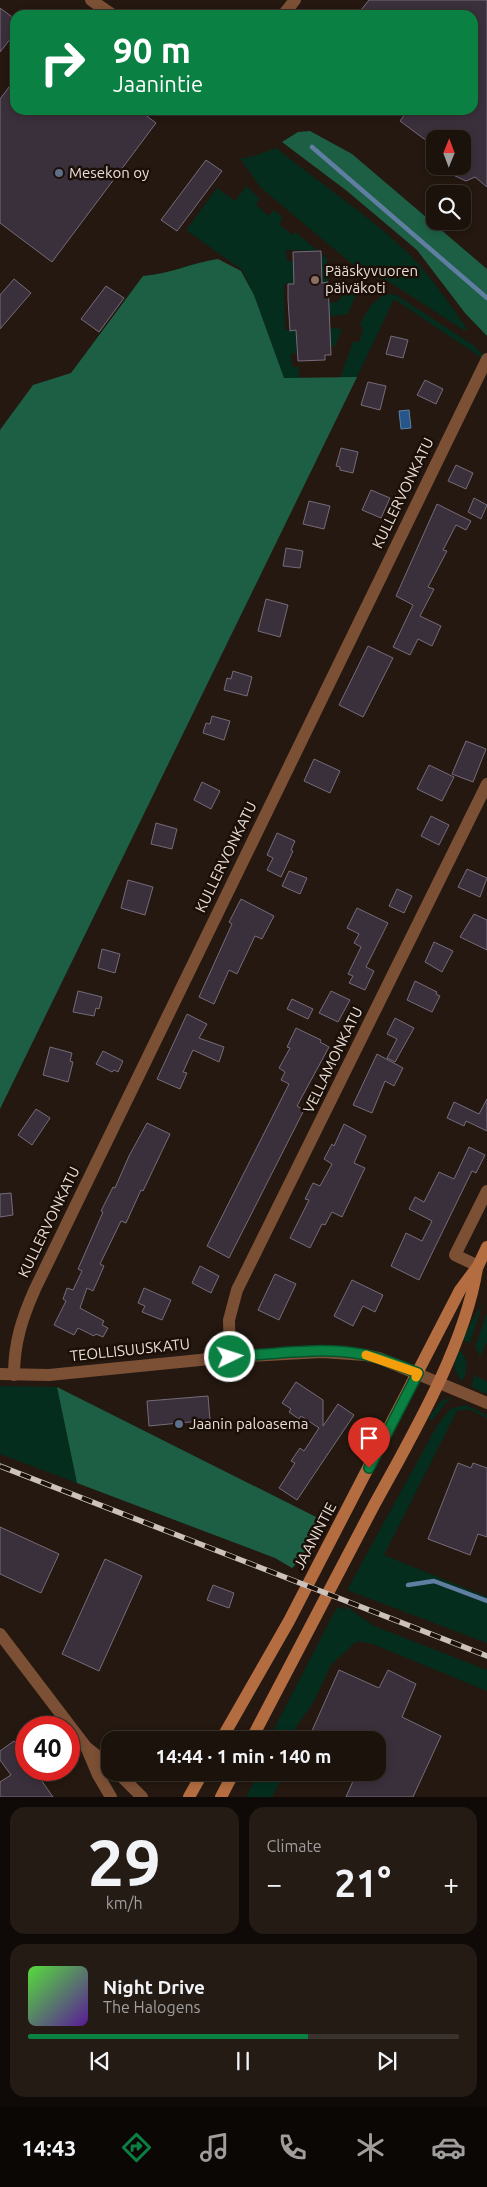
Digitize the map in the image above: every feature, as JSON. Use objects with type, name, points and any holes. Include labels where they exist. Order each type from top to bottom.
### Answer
[{"type":"main road","name":"JAANINTIE","points":[[226,1731],[289,1621],[460,1290],[478,1266],[487,1247]]},
{"type":"main road","name":"JAANINTIE","points":[[256,1731],[400,1458],[437,1382],[456,1342],[474,1293],[478,1266]]},
{"type":"main road","points":[[189,1797],[198,1781]]},
{"type":"main road","points":[[221,1797],[229,1781]]},
{"type":"street","points":[[91,0],[106,10]]},
{"type":"street","points":[[287,10],[295,0]]},
{"type":"street","name":"KULLERVONKATU","points":[[14,1375],[14,1352],[17,1337],[35,1289],[487,359]]},
{"type":"street","name":"VELLAMONKATU","points":[[230,1357],[229,1320],[237,1290],[487,784]]},
{"type":"street","points":[[478,1266],[455,1255],[487,1191]]},
{"type":"street","name":"TEOLLISUUSKATU","points":[[0,1374],[49,1375],[230,1357],[322,1352],[346,1353],[378,1358],[487,1403]]},
{"type":"street","points":[[0,1634],[86,1747],[98,1775],[111,1797]]},
{"type":"street","points":[[86,1747],[101,1759]]},
{"type":"street","points":[[126,1781],[142,1797]]},
{"type":"green space","points":[[310,131],[352,154],[426,217],[426,230],[441,230],[487,269],[487,336],[465,313],[417,250],[347,191],[282,142],[298,132]]},
{"type":"green space","points":[[276,148],[362,214],[411,256],[433,282],[467,329],[465,331],[388,281],[363,273],[260,187],[240,158],[253,156]]},
{"type":"green space","points":[[246,186],[260,199],[256,205],[269,216],[274,210],[283,218],[279,224],[292,235],[295,232],[318,251],[286,250],[287,261],[294,261],[294,284],[284,284],[285,330],[296,330],[297,353],[291,354],[292,367],[299,367],[299,378],[284,378],[254,295],[242,270],[186,230],[217,188],[235,201]]},
{"type":"green space","points":[[321,254],[327,259],[328,282],[322,283]]},
{"type":"green space","points":[[218,259],[241,271],[254,295],[284,378],[357,377],[0,1109],[0,430],[33,385],[71,373],[143,276]]},
{"type":"green space","points":[[351,286],[356,294],[348,314],[323,317],[323,303],[337,302]]},
{"type":"green space","points":[[387,294],[396,295],[473,345],[482,354],[482,358],[394,299],[357,377],[340,378],[353,342],[359,342],[363,329],[360,325],[365,315],[373,303]]},
{"type":"green space","points":[[330,328],[342,329],[335,346],[331,346]]},
{"type":"green space","points":[[483,1302],[470,1343],[461,1340]]},
{"type":"green space","points":[[487,1313],[487,1342],[480,1357],[475,1346]]},
{"type":"green space","points":[[458,1349],[466,1360],[466,1373],[462,1381],[455,1366]]},
{"type":"green space","points":[[474,1375],[487,1382],[487,1394],[472,1387]]},
{"type":"green space","points":[[0,1386],[57,1387],[77,1483],[0,1454]]},
{"type":"green space","points":[[57,1387],[322,1520],[302,1558],[292,1568],[275,1558],[77,1483]]},
{"type":"green space","points":[[451,1397],[432,1420],[428,1419],[440,1402]]},
{"type":"green space","points":[[466,1405],[487,1415],[487,1418],[468,1409],[457,1411],[384,1555],[487,1597],[487,1643],[347,1590],[437,1426],[450,1409]]},
{"type":"green space","points":[[344,1605],[374,1626],[487,1670],[487,1691],[373,1644],[357,1641],[331,1665],[313,1703],[296,1727],[295,1731],[273,1731],[337,1607],[345,1610]]},
{"type":"green space","points":[[255,1781],[280,1781],[272,1797],[246,1797]]},
{"type":"water","points":[[409,410],[411,428],[401,429],[399,411]]},
{"type":"building","points":[[369,0],[487,0],[487,187],[475,177],[466,181],[453,175],[471,175],[471,130],[426,130],[426,140],[400,121],[404,115],[478,115],[478,10],[361,10]]},
{"type":"building","points":[[0,8],[10,15],[10,39],[0,52]]},
{"type":"building","name":"Mesekon oy","points":[[10,86],[10,115],[146,115],[156,123],[52,262],[0,223],[0,99]]},
{"type":"building","points":[[206,160],[222,171],[177,231],[161,220]]},
{"type":"building","points":[[321,251],[322,283],[328,282],[331,355],[325,355],[325,360],[298,361],[296,330],[290,331],[288,299],[288,284],[294,284],[293,252]]},
{"type":"building","points":[[14,279],[31,293],[0,329],[0,295]]},
{"type":"building","points":[[106,286],[124,298],[99,332],[81,319]]},
{"type":"building","points":[[391,336],[408,340],[403,358],[386,354]]},
{"type":"building","points":[[425,380],[443,389],[436,404],[417,395]]},
{"type":"building","points":[[368,382],[386,386],[380,410],[361,405]]},
{"type":"building","points":[[341,448],[358,452],[353,473],[340,470],[340,467],[336,466]]},
{"type":"building","points":[[456,465],[473,473],[466,489],[448,481]]},
{"type":"building","points":[[371,490],[390,498],[381,518],[362,510]]},
{"type":"building","points":[[474,498],[487,505],[481,519],[468,512]]},
{"type":"building","points":[[309,501],[330,506],[324,529],[303,524]]},
{"type":"building","points":[[437,504],[471,521],[466,530],[456,525],[443,550],[447,551],[428,587],[434,589],[420,616],[441,626],[432,646],[418,639],[410,655],[393,647],[413,605],[396,596]]},
{"type":"building","points":[[286,548],[303,551],[300,568],[283,566]]},
{"type":"building","points":[[266,599],[288,605],[280,637],[258,631]]},
{"type":"building","points":[[368,646],[393,658],[363,717],[339,705]]},
{"type":"building","points":[[233,671],[252,677],[247,696],[224,690],[227,678],[231,679]]},
{"type":"building","points":[[212,716],[230,721],[224,740],[203,733],[206,723],[210,724]]},
{"type":"building","points":[[466,741],[486,749],[473,782],[452,774]]},
{"type":"building","points":[[314,759],[340,771],[330,793],[304,781]]},
{"type":"building","points":[[429,765],[454,777],[442,801],[417,789]]},
{"type":"building","points":[[202,782],[220,791],[211,809],[194,800]]},
{"type":"building","points":[[431,816],[449,825],[439,845],[421,836]]},
{"type":"building","points":[[156,823],[177,829],[172,849],[151,844]]},
{"type":"building","points":[[277,833],[295,841],[291,850],[293,851],[281,877],[267,870],[273,858],[267,855]]},
{"type":"building","points":[[467,869],[487,878],[480,897],[458,887]]},
{"type":"building","points":[[289,871],[307,878],[300,894],[282,886]]},
{"type":"building","points":[[128,880],[153,887],[145,915],[121,908]]},
{"type":"building","points":[[397,889],[412,896],[404,913],[389,906]]},
{"type":"building","points":[[241,899],[274,916],[262,939],[255,936],[237,974],[229,970],[214,1004],[199,997],[232,924],[229,922]]},
{"type":"building","points":[[357,908],[388,923],[366,967],[374,971],[365,990],[349,983],[353,976],[348,974],[361,947],[354,943],[359,934],[347,928]]},
{"type":"building","points":[[474,914],[487,920],[487,950],[460,937]]},
{"type":"building","points":[[434,942],[453,951],[442,972],[425,962]]},
{"type":"building","points":[[102,949],[120,954],[115,973],[98,968]]},
{"type":"building","points":[[415,981],[437,992],[436,994],[440,996],[432,1012],[407,1000]]},
{"type":"building","points":[[78,991],[102,997],[99,1009],[96,1008],[94,1016],[73,1012]]},
{"type":"building","points":[[331,991],[350,1000],[338,1022],[319,1013]]},
{"type":"building","points":[[292,999],[313,1009],[308,1019],[287,1009]]},
{"type":"building","points":[[187,1014],[207,1024],[199,1038],[224,1047],[219,1062],[193,1050],[183,1072],[187,1073],[180,1089],[157,1079]]},
{"type":"building","points":[[395,1018],[414,1028],[395,1062],[387,1058],[397,1039],[387,1034]]},
{"type":"building","points":[[296,1028],[321,1040],[320,1042],[329,1047],[297,1106],[304,1110],[229,1258],[207,1246],[289,1084],[281,1080],[285,1072],[279,1068],[290,1048],[287,1047]]},
{"type":"building","points":[[50,1047],[72,1053],[70,1061],[73,1062],[68,1082],[43,1075]]},
{"type":"building","points":[[103,1051],[123,1061],[118,1072],[114,1070],[112,1072],[96,1064]]},
{"type":"building","points":[[377,1054],[403,1068],[394,1086],[385,1081],[372,1113],[353,1105]]},
{"type":"building","points":[[487,1099],[487,1131],[466,1121],[464,1126],[447,1118],[454,1102],[479,1114]]},
{"type":"building","points":[[36,1109],[50,1118],[32,1145],[18,1135]]},
{"type":"building","points":[[147,1123],[170,1134],[126,1223],[121,1221],[100,1264],[104,1266],[93,1291],[87,1288],[80,1308],[104,1321],[102,1325],[108,1328],[103,1337],[96,1334],[94,1336],[78,1328],[74,1335],[54,1325],[66,1301],[63,1299],[67,1288],[73,1290],[82,1271],[78,1269],[103,1212],[101,1211],[113,1187],[115,1188],[129,1156]]},
{"type":"building","points":[[344,1124],[366,1136],[354,1163],[365,1168],[342,1217],[332,1212],[325,1225],[322,1224],[310,1248],[290,1238],[309,1200],[305,1199],[313,1183],[320,1186],[332,1164],[324,1159],[332,1144],[334,1146]]},
{"type":"building","points":[[469,1147],[485,1155],[476,1173],[472,1171],[419,1280],[391,1266],[406,1233],[422,1241],[432,1221],[409,1209],[415,1197],[424,1202],[439,1172],[454,1179]]},
{"type":"building","points":[[11,1193],[13,1215],[0,1217],[0,1194]]},
{"type":"building","points":[[200,1266],[219,1276],[211,1293],[192,1283]]},
{"type":"building","points":[[275,1274],[296,1284],[279,1320],[258,1310]]},
{"type":"building","points":[[352,1280],[383,1295],[375,1312],[363,1306],[353,1326],[334,1316]]},
{"type":"building","points":[[144,1288],[171,1300],[162,1320],[142,1312],[145,1306],[138,1303]]},
{"type":"building","points":[[296,1382],[323,1400],[323,1426],[338,1404],[354,1415],[297,1500],[279,1488],[295,1463],[291,1461],[300,1448],[304,1451],[319,1428],[301,1416],[299,1419],[289,1412],[291,1409],[282,1403]]},
{"type":"building","points":[[208,1396],[210,1420],[149,1426],[147,1401]]},
{"type":"building","points":[[458,1463],[471,1468],[473,1463],[487,1468],[487,1537],[478,1534],[470,1555],[428,1539]]},
{"type":"building","points":[[0,1527],[59,1554],[41,1593],[0,1574]]},
{"type":"building","points":[[105,1559],[142,1576],[99,1671],[62,1654]]},
{"type":"building","points":[[213,1585],[234,1593],[229,1608],[207,1600]]},
{"type":"building","points":[[339,1670],[379,1688],[388,1670],[416,1684],[402,1717],[441,1736],[413,1797],[346,1797],[353,1781],[386,1781],[386,1731],[312,1731]]},
{"type":"building","points":[[14,1741],[15,1781],[42,1781],[53,1797],[0,1797],[0,1782],[11,1775],[0,1760],[0,1751]]},
{"type":"waterway","points":[[312,147],[487,298]]},
{"type":"waterway","points":[[408,1585],[434,1581],[487,1601]]},
{"type":"railway","points":[[0,1466],[487,1656]]},
{"type":"slow traffic","points":[[366,1355],[418,1373],[416,1377]]},
{"type":"place","name":"Mesekon oy","points":[[59,173]]},
{"type":"place","name":"Pääskyvuoren päiväkoti","points":[[315,280]]},
{"type":"place","name":"Jaanin paloasema","points":[[179,1424]]},
{"type":"route","points":[[230,1357],[288,1353],[346,1353],[378,1358],[418,1373],[369,1468]]}]
